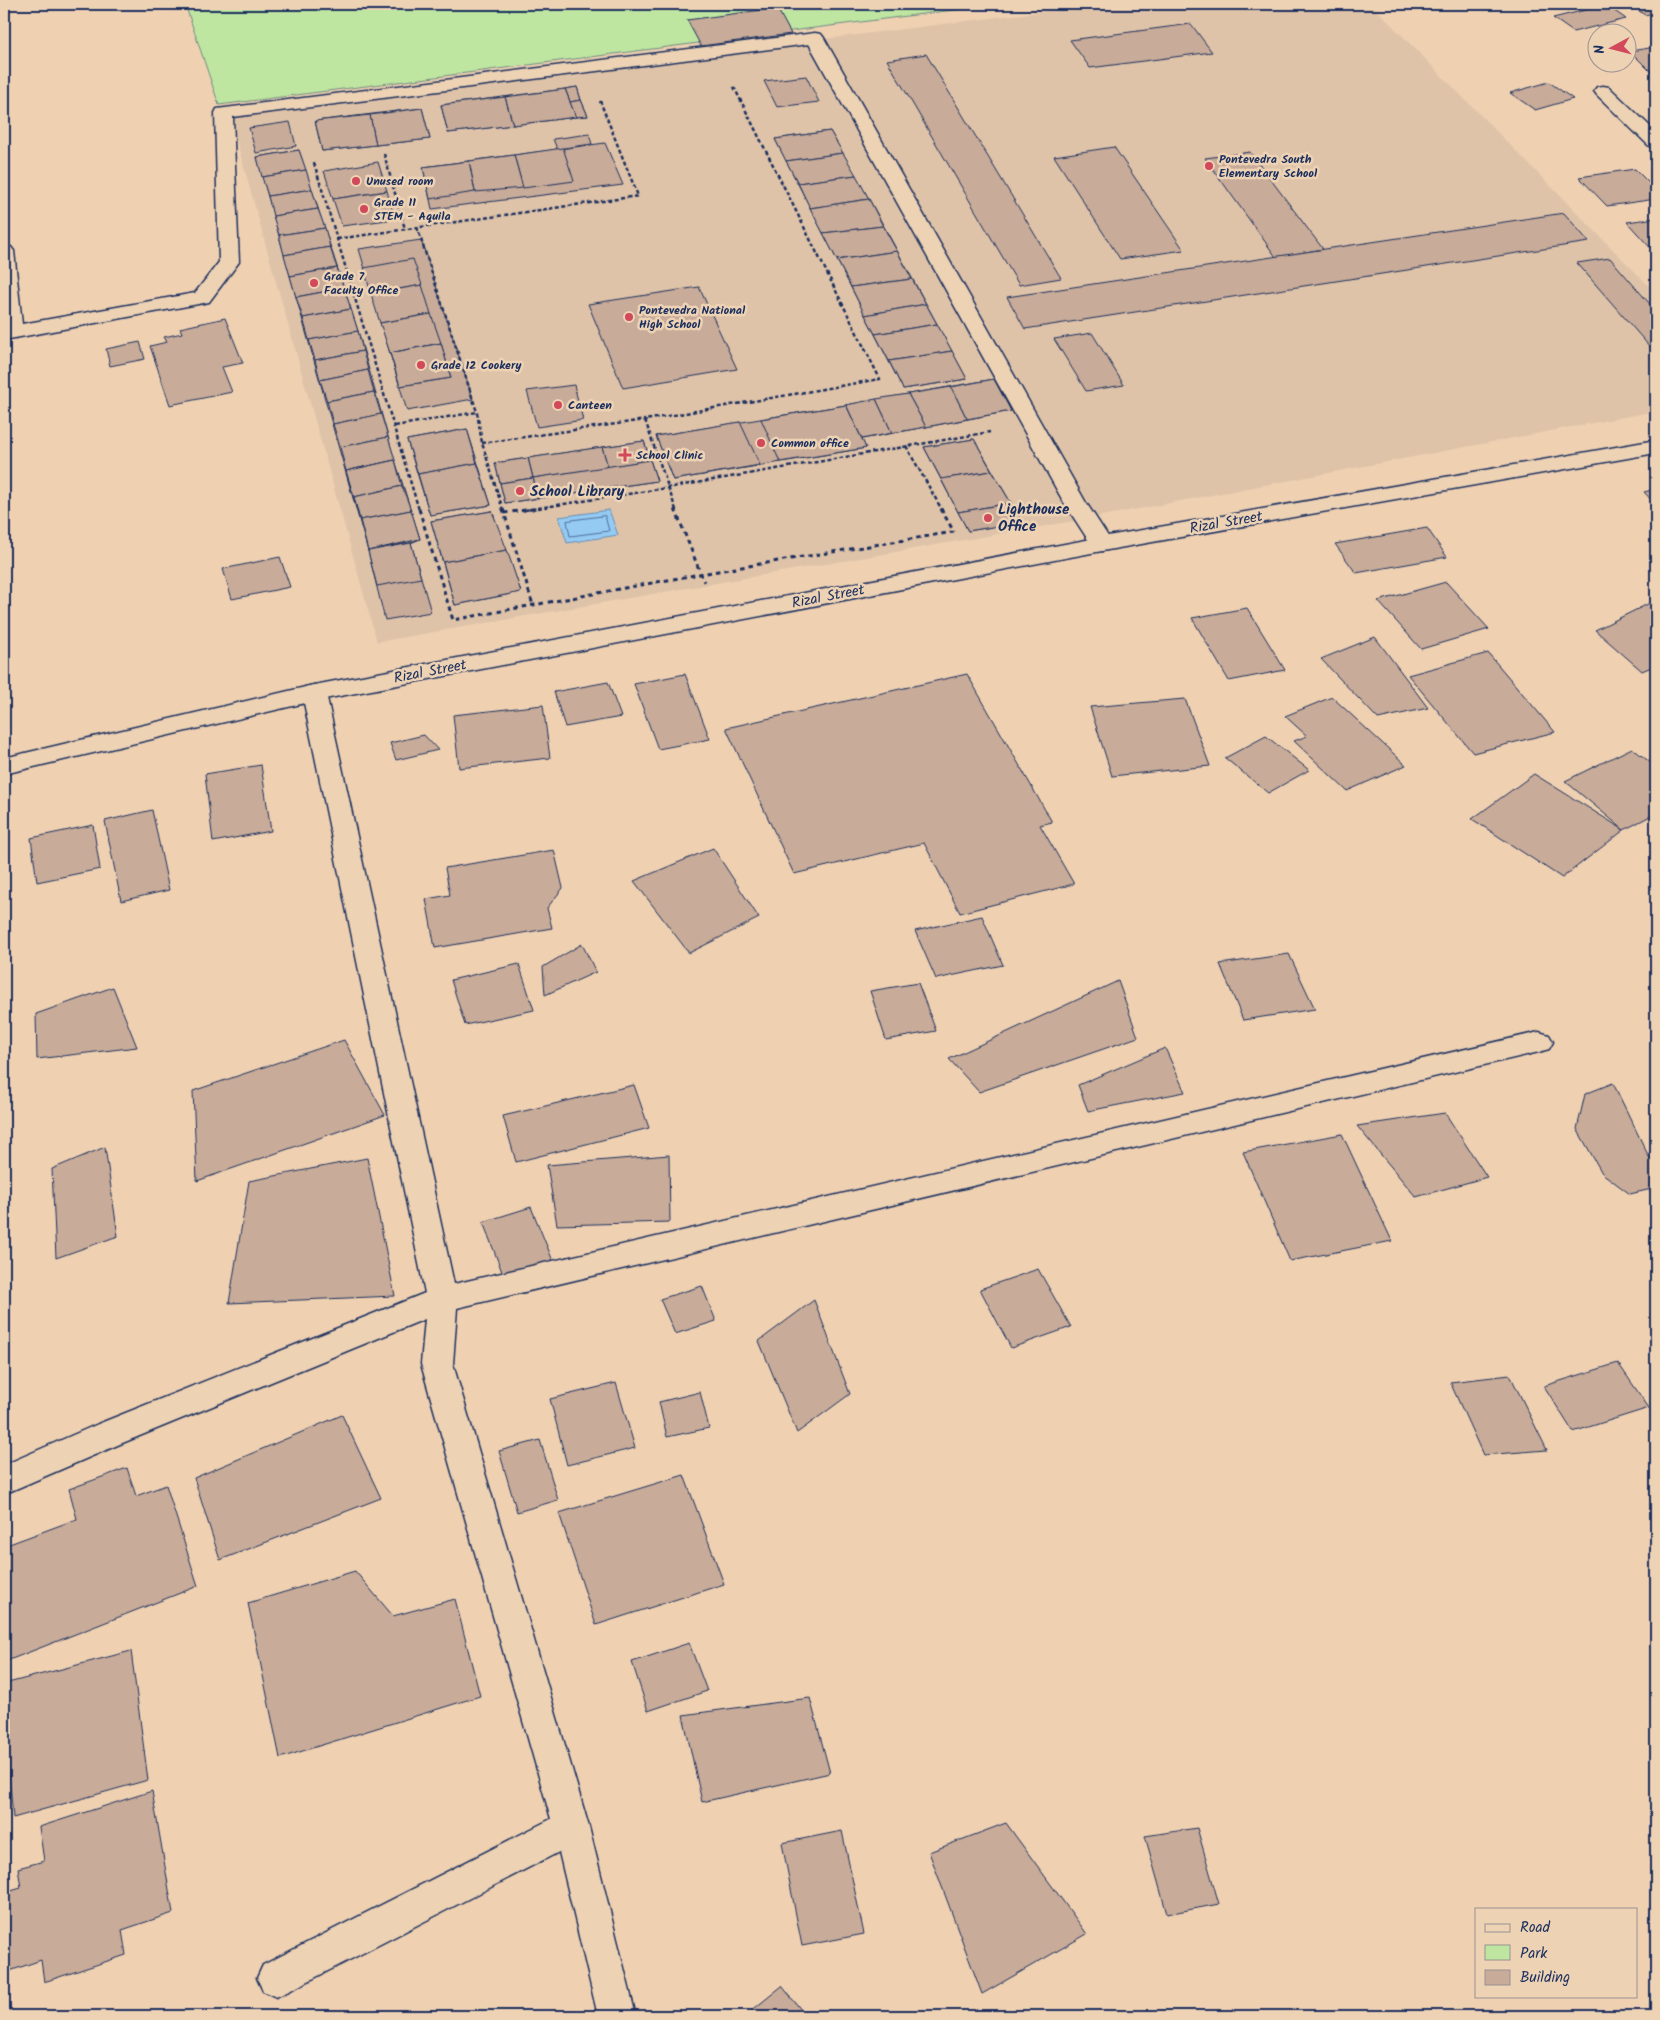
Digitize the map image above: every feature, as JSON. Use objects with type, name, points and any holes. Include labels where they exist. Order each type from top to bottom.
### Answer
[{"type":"main road","points":[[4,251],[9,333],[202,298],[229,262],[224,113],[815,38],[1032,425],[1102,544]]},
{"type":"main road","points":[[1603,91],[1656,142]]},
{"type":"main road","name":"Rizal Street","points":[[4,766],[314,693],[1102,544],[1656,446]]},
{"type":"main road","points":[[314,693],[442,1299],[437,1364],[571,1827],[617,2016]]},
{"type":"main road","points":[[4,1480],[109,1434],[442,1299],[1539,1042]]},
{"type":"main road","points":[[276,1978],[571,1827]]},
{"type":"path","points":[[482,443],[645,420],[880,379],[730,80]]},
{"type":"path","points":[[337,240],[638,196],[599,98]]},
{"type":"path","points":[[599,123],[608,121]]},
{"type":"path","points":[[382,154],[392,152]]},
{"type":"path","points":[[375,155],[384,154],[405,229]]},
{"type":"path","points":[[323,162],[314,163],[453,620],[700,574],[954,532]]},
{"type":"path","points":[[417,227],[477,412],[482,443],[533,605]]},
{"type":"path","points":[[395,426],[477,412]]},
{"type":"path","points":[[645,420],[668,488],[705,585]]},
{"type":"path","points":[[504,513],[668,488],[1032,425]]},
{"type":"path","points":[[906,446],[957,536]]},
{"type":"shaded area","points":[[1102,4],[1371,4],[1656,293],[1656,411],[1086,519],[377,642],[229,114]]},
{"type":"green space","points":[[185,4],[1000,4],[219,105]]},
{"type":"water","points":[[609,510],[618,535],[567,543],[559,517]]},
{"type":"building","points":[[1629,4],[1656,4],[1656,12],[1645,15]]},
{"type":"building","points":[[1606,5],[1626,19],[1614,22],[1588,22],[1588,28],[1573,32],[1553,18]]},
{"type":"building","points":[[777,8],[791,34],[701,46],[687,20]]},
{"type":"building","points":[[1191,24],[1212,52],[1090,68],[1070,40]]},
{"type":"building","points":[[1656,47],[1656,77],[1638,59],[1638,50]]},
{"type":"building","points":[[926,54],[1061,278],[1019,285],[887,60]]},
{"type":"building","points":[[806,76],[819,102],[777,107],[764,81]]},
{"type":"building","points":[[1549,82],[1573,99],[1535,110],[1510,93]]},
{"type":"building","points":[[577,87],[588,116],[576,117],[565,89]]},
{"type":"building","points":[[577,87],[581,100],[570,102],[565,89]]},
{"type":"building","points":[[565,89],[576,117],[448,133],[441,105]]},
{"type":"building","points":[[565,89],[576,117],[513,125],[505,97]]},
{"type":"building","points":[[505,97],[513,125],[448,133],[441,105]]},
{"type":"building","points":[[581,100],[588,116],[576,117],[570,102]]},
{"type":"building","points":[[422,108],[430,139],[322,151],[315,121]]},
{"type":"building","points":[[422,108],[430,139],[376,145],[370,115]]},
{"type":"building","points":[[370,115],[376,145],[322,151],[315,121]]},
{"type":"building","points":[[290,122],[296,146],[256,153],[249,128]]},
{"type":"building","points":[[830,131],[967,379],[903,389],[775,139]]},
{"type":"building","points":[[830,131],[843,153],[786,161],[775,139]]},
{"type":"building","points":[[589,134],[592,144],[557,149],[553,139]]},
{"type":"building","points":[[605,143],[623,185],[432,209],[423,167]]},
{"type":"building","points":[[1114,147],[1184,250],[1120,259],[1054,156]]},
{"type":"building","points":[[563,148],[574,181],[523,188],[514,155]]},
{"type":"building","points":[[299,150],[358,331],[402,486],[420,539],[411,543],[368,551],[257,157]]},
{"type":"building","points":[[299,150],[306,170],[262,177],[257,157]]},
{"type":"building","points":[[1250,152],[1323,249],[1276,257],[1205,158]]},
{"type":"building","points":[[843,153],[856,175],[798,183],[786,161]]},
{"type":"building","points":[[514,155],[523,188],[475,192],[469,161]]},
{"type":"building","points":[[469,161],[475,192],[430,199],[423,167]]},
{"type":"building","name":"Unused room","points":[[378,162],[387,191],[333,199],[324,171]]},
{"type":"building","points":[[1635,169],[1656,190],[1656,199],[1607,206],[1579,177]]},
{"type":"building","points":[[306,170],[312,189],[268,196],[262,177]]},
{"type":"building","points":[[856,175],[869,199],[810,208],[798,183]]},
{"type":"building","points":[[312,189],[318,209],[273,216],[268,196]]},
{"type":"building","name":"Grade 11 STEM - Aquila","points":[[387,191],[395,219],[342,226],[333,199]]},
{"type":"building","points":[[869,199],[883,226],[823,233],[810,208]]},
{"type":"building","points":[[318,209],[325,228],[279,235],[273,216]]},
{"type":"building","points":[[1564,213],[1589,242],[1025,329],[1007,297]]},
{"type":"building","points":[[1656,218],[1656,254],[1627,222]]},
{"type":"building","points":[[883,226],[897,251],[837,260],[823,233]]},
{"type":"building","points":[[325,228],[330,247],[284,255],[279,235]]},
{"type":"building","points":[[421,240],[473,399],[407,411],[359,249]]},
{"type":"building","points":[[330,247],[337,268],[290,276],[284,255]]},
{"type":"building","points":[[897,251],[912,279],[851,287],[837,260]]},
{"type":"building","points":[[1610,258],[1656,311],[1656,354],[1577,263]]},
{"type":"building","points":[[413,259],[422,285],[371,294],[364,268]]},
{"type":"building","points":[[337,268],[344,288],[296,297],[290,276]]},
{"type":"building","points":[[912,279],[926,304],[865,315],[851,287]]},
{"type":"building","points":[[422,285],[431,314],[380,323],[371,294]]},
{"type":"building","points":[[699,287],[737,369],[623,388],[588,304]]},
{"type":"building","points":[[344,288],[351,309],[303,318],[296,297]]},
{"type":"building","points":[[926,304],[937,324],[875,334],[865,315]]},
{"type":"building","points":[[351,309],[358,331],[309,340],[303,318]]},
{"type":"building","points":[[431,314],[441,343],[390,353],[380,323]]},
{"type":"building","points":[[225,318],[243,363],[222,367],[232,392],[170,405],[150,346],[167,342],[164,337],[182,333],[180,328]]},
{"type":"building","points":[[937,324],[952,351],[889,361],[875,334]]},
{"type":"building","points":[[358,331],[363,351],[315,360],[309,340]]},
{"type":"building","points":[[1092,333],[1124,385],[1086,391],[1054,339]]},
{"type":"building","points":[[140,342],[145,359],[110,366],[106,349]]},
{"type":"building","name":"Grade 12 Cookery","points":[[441,343],[451,378],[400,386],[390,353]]},
{"type":"building","name":"Grade 12 Cookery","points":[[441,343],[451,378],[400,386],[390,353]]},
{"type":"building","points":[[363,351],[368,370],[320,380],[315,360]]},
{"type":"building","points":[[952,351],[967,379],[903,389],[889,361]]},
{"type":"building","points":[[368,370],[374,392],[327,401],[320,380]]},
{"type":"building","points":[[994,379],[1011,411],[862,439],[846,405]]},
{"type":"building","points":[[994,379],[1011,411],[967,419],[951,387]]},
{"type":"building","points":[[574,385],[583,420],[537,427],[527,391]]},
{"type":"building","points":[[951,387],[967,419],[926,427],[908,394]]},
{"type":"building","points":[[374,392],[381,414],[333,424],[327,401]]},
{"type":"building","points":[[908,394],[926,427],[892,433],[876,399]]},
{"type":"building","points":[[876,399],[892,433],[862,439],[846,405]]},
{"type":"building","name":"Common office","points":[[846,405],[866,448],[673,480],[656,436]]},
{"type":"building","points":[[846,405],[866,448],[780,462],[761,419]]},
{"type":"building","points":[[381,414],[388,437],[340,447],[333,424]]},
{"type":"building","points":[[740,422],[760,465],[673,480],[656,436]]},
{"type":"building","points":[[467,429],[491,505],[430,515],[407,440]]},
{"type":"building","points":[[467,429],[477,463],[418,474],[407,440]]},
{"type":"building","points":[[388,437],[395,460],[346,471],[340,447]]},
{"type":"building","points":[[974,439],[1022,522],[968,531],[924,447]]},
{"type":"building","points":[[974,439],[992,471],[941,479],[924,447]]},
{"type":"building","points":[[644,441],[657,481],[505,503],[495,463]]},
{"type":"building","points":[[644,441],[650,460],[608,467],[602,447]]},
{"type":"building","points":[[602,447],[608,467],[533,478],[528,458]]},
{"type":"building","points":[[528,458],[533,478],[500,483],[495,463]]},
{"type":"building","points":[[395,460],[420,539],[368,551],[346,471]]},
{"type":"building","points":[[395,460],[402,486],[354,497],[346,471]]},
{"type":"building","points":[[650,460],[657,481],[539,498],[533,478]]},
{"type":"building","points":[[477,463],[491,505],[430,515],[418,474]]},
{"type":"building","points":[[992,471],[1011,503],[958,512],[941,479]]},
{"type":"building","points":[[533,478],[539,498],[505,503],[500,483]]},
{"type":"building","points":[[402,486],[411,510],[360,520],[354,497]]},
{"type":"building","points":[[1656,489],[1656,505],[1644,492]]},
{"type":"building","points":[[1011,503],[1022,522],[968,531],[958,512]]},
{"type":"building","points":[[411,510],[420,539],[368,551],[360,520]]},
{"type":"building","points":[[492,511],[521,592],[455,605],[431,521]]},
{"type":"building","points":[[492,511],[507,550],[443,562],[431,521]]},
{"type":"building","points":[[1427,528],[1447,557],[1356,573],[1335,544]]},
{"type":"building","points":[[411,543],[431,612],[385,620],[368,551]]},
{"type":"building","points":[[411,543],[421,578],[377,586],[368,551]]},
{"type":"building","points":[[507,550],[521,592],[455,605],[443,562]]},
{"type":"building","points":[[280,557],[290,587],[232,599],[223,569]]},
{"type":"building","points":[[1446,582],[1489,629],[1421,649],[1378,601]]},
{"type":"building","points":[[1656,600],[1656,665],[1642,671],[1595,630]]},
{"type":"building","points":[[1247,608],[1285,670],[1229,681],[1192,618]]},
{"type":"building","points":[[1375,637],[1428,708],[1378,719],[1321,659]]},
{"type":"building","points":[[1488,653],[1555,732],[1473,753],[1408,675]]},
{"type":"building","points":[[685,674],[710,739],[658,749],[634,684]]},
{"type":"building","points":[[967,674],[1052,822],[1040,825],[1074,884],[960,913],[924,843],[794,874],[726,728]]},
{"type":"building","points":[[608,682],[621,717],[565,727],[554,692]]},
{"type":"building","points":[[1332,697],[1406,765],[1347,791],[1294,741],[1307,736],[1285,716]]},
{"type":"building","points":[[1185,699],[1210,766],[1112,776],[1090,707]]},
{"type":"building","points":[[543,705],[550,758],[459,768],[453,715]]},
{"type":"building","points":[[424,735],[438,750],[396,760],[390,743]]},
{"type":"building","points":[[1266,736],[1309,770],[1268,793],[1225,758]]},
{"type":"building","points":[[1632,748],[1656,767],[1656,813],[1624,830],[1565,781]]},
{"type":"building","points":[[261,765],[271,831],[213,842],[205,774]]},
{"type":"building","points":[[1534,774],[1624,830],[1562,878],[1472,819]]},
{"type":"building","points":[[152,810],[169,890],[121,901],[105,821]]},
{"type":"building","points":[[93,825],[100,869],[37,882],[31,838]]},
{"type":"building","points":[[713,848],[759,918],[689,953],[634,881]]},
{"type":"building","points":[[554,850],[563,888],[547,908],[552,928],[435,948],[426,899],[450,895],[445,868]]},
{"type":"building","points":[[982,916],[1003,965],[936,979],[915,931]]},
{"type":"building","points":[[582,944],[596,972],[545,995],[543,967]]},
{"type":"building","points":[[1289,954],[1315,1009],[1243,1020],[1220,964]]},
{"type":"building","points":[[519,964],[534,1010],[465,1025],[451,980]]},
{"type":"building","points":[[1118,981],[1138,1037],[979,1092],[949,1059]]},
{"type":"building","points":[[918,983],[936,1031],[886,1040],[870,991]]},
{"type":"building","points":[[113,987],[137,1047],[37,1059],[36,1014]]},
{"type":"building","points":[[344,1040],[385,1115],[197,1181],[193,1091]]},
{"type":"building","points":[[1165,1048],[1185,1092],[1088,1111],[1078,1085]]},
{"type":"building","points":[[1613,1083],[1649,1157],[1656,1160],[1656,1188],[1630,1194],[1602,1173],[1577,1129],[1585,1094]]},
{"type":"building","points":[[634,1085],[649,1128],[516,1162],[503,1116]]},
{"type":"building","points":[[1445,1113],[1487,1177],[1416,1197],[1357,1126]]},
{"type":"building","points":[[1342,1134],[1392,1241],[1290,1261],[1243,1152]]},
{"type":"building","points":[[105,1147],[118,1236],[56,1258],[52,1169]]},
{"type":"building","points":[[669,1155],[670,1222],[557,1225],[547,1165]]},
{"type":"building","points":[[367,1158],[395,1296],[229,1303],[249,1181]]},
{"type":"building","points":[[531,1207],[553,1261],[504,1277],[483,1222]]},
{"type":"building","points":[[1038,1269],[1071,1327],[1011,1348],[980,1289]]},
{"type":"building","points":[[702,1286],[716,1321],[675,1334],[660,1299]]},
{"type":"building","points":[[814,1300],[850,1394],[797,1433],[759,1341]]},
{"type":"building","points":[[1618,1363],[1649,1408],[1573,1432],[1544,1386]]},
{"type":"building","points":[[1510,1375],[1547,1450],[1483,1455],[1450,1382]]},
{"type":"building","points":[[616,1383],[635,1448],[567,1465],[550,1399]]},
{"type":"building","points":[[700,1392],[709,1428],[667,1437],[659,1402]]},
{"type":"building","points":[[342,1415],[381,1498],[220,1560],[194,1478]]},
{"type":"building","points":[[540,1440],[558,1500],[517,1512],[499,1451]]},
{"type":"building","points":[[127,1468],[136,1496],[166,1485],[198,1586],[4,1662],[4,1546],[77,1519],[69,1489]]},
{"type":"building","points":[[684,1475],[724,1584],[596,1625],[559,1513]]},
{"type":"building","points":[[355,1571],[393,1616],[455,1599],[480,1696],[280,1758],[248,1603]]},
{"type":"building","points":[[689,1643],[707,1691],[648,1711],[632,1662]]},
{"type":"building","points":[[131,1651],[148,1780],[13,1818],[7,1749],[4,1750],[4,1684]]},
{"type":"building","points":[[810,1698],[830,1773],[702,1802],[683,1715]]},
{"type":"building","points":[[152,1791],[173,1913],[122,1930],[126,1955],[44,1982],[41,1960],[4,1973],[4,1893],[21,1888],[18,1868],[44,1861],[39,1827]]},
{"type":"building","points":[[1006,1823],[1087,1934],[982,1994],[929,1852]]},
{"type":"building","points":[[1197,1828],[1219,1904],[1167,1914],[1145,1836]]},
{"type":"building","points":[[842,1831],[864,1934],[802,1946],[782,1843]]},
{"type":"building","points":[[782,1986],[806,2016],[745,2016]]},
{"type":"place","name":"Pontevedra South Elementary School","points":[[1209,166]]},
{"type":"place","name":"Unused room","points":[[356,181]]},
{"type":"place","name":"Grade 11 STEM - Aquila","points":[[364,209]]},
{"type":"place","name":"Grade 7 Faculty Office","points":[[314,283]]},
{"type":"place","name":"Pontevedra National High School","points":[[629,317]]},
{"type":"place","name":"Grade 12 Cookery","points":[[421,365]]},
{"type":"place","name":"Canteen","points":[[558,405]]},
{"type":"place","name":"Common office","points":[[761,443]]},
{"type":"place","name":"School Clinic","points":[[625,455]]},
{"type":"place","name":"School Library","points":[[520,491]]},
{"type":"place","name":"Lighthouse Office","points":[[988,518]]}]
